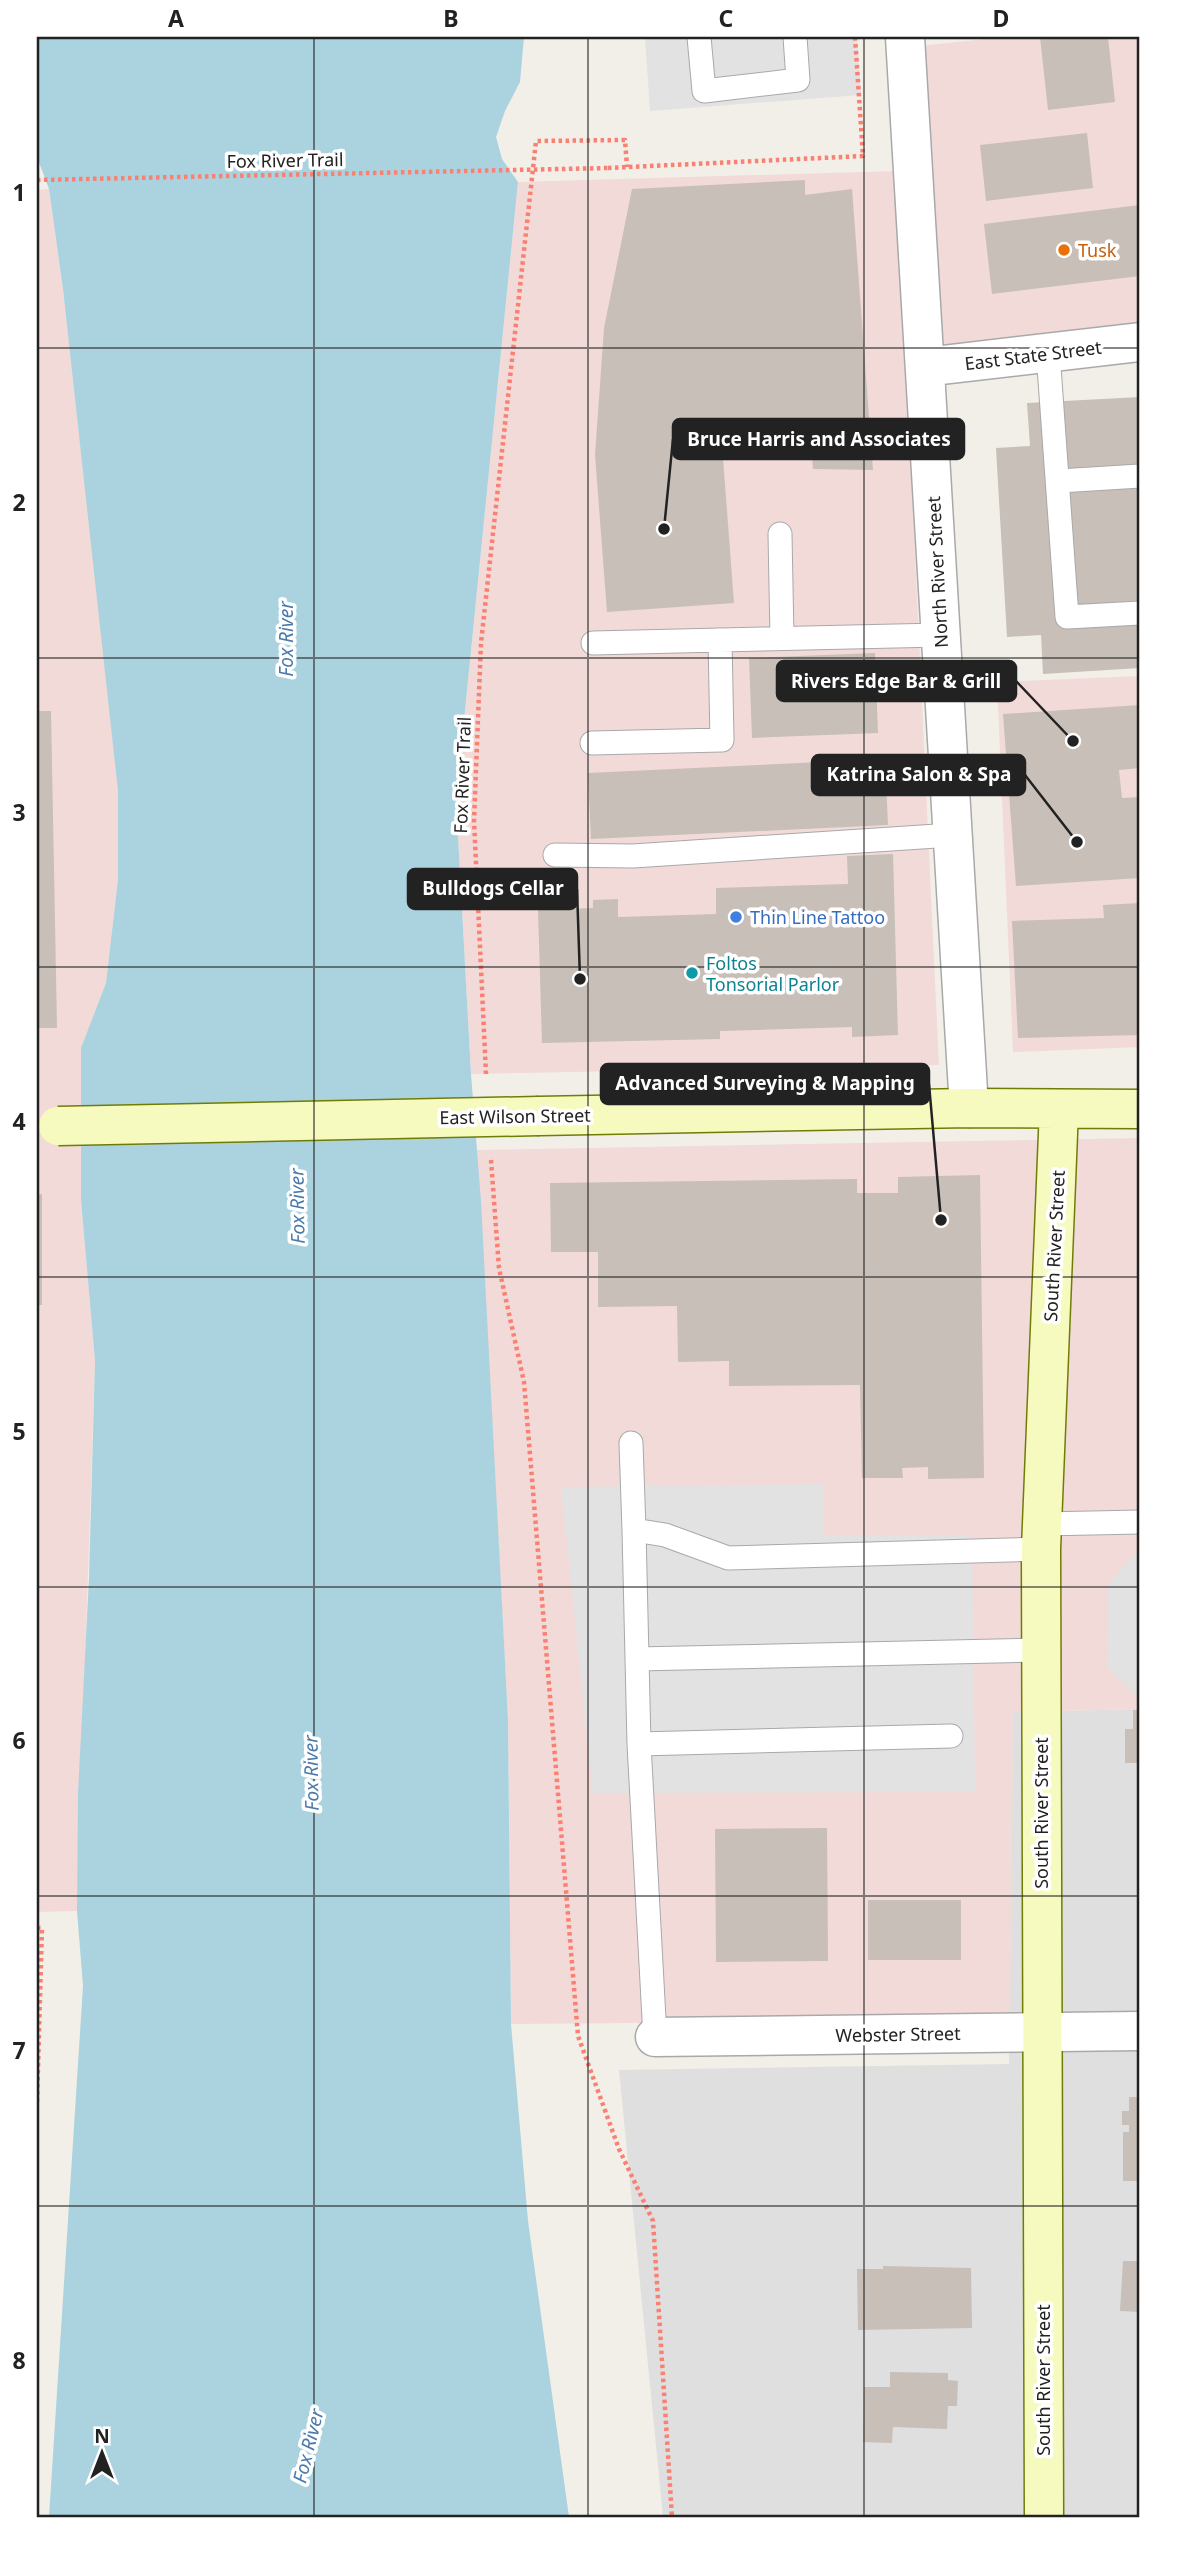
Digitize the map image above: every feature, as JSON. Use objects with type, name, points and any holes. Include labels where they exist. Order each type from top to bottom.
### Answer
[{"type":"main road","name":"East Wilson Street","points":[[48,1126],[969,1108],[1140,1109]]},
{"type":"main road","name":"South River Street","points":[[1044,2517],[1041,1537],[1059,1109]]},
{"type":"street","name":"North River Street","points":[[905,37],[969,1108]]},
{"type":"street","name":"East State Street","points":[[925,367],[1140,342]]},
{"type":"street","name":"Webster Street","points":[[655,2037],[1140,2031]]},
{"type":"lane","points":[[699,37],[704,91],[798,80],[795,37]]},
{"type":"lane","points":[[1048,353],[1067,617],[1140,613]]},
{"type":"lane","points":[[1059,481],[1140,476]]},
{"type":"lane","points":[[780,534],[782,638]]},
{"type":"lane","points":[[593,643],[940,635]]},
{"type":"lane","points":[[592,743],[722,740],[720,640]]},
{"type":"lane","points":[[555,855],[633,856],[952,835]]},
{"type":"lane","points":[[631,1443],[639,1744],[655,2037]]},
{"type":"lane","points":[[634,1530],[665,1535],[728,1559],[1041,1537],[1140,1522]]},
{"type":"lane","points":[[637,1659],[1042,1650]]},
{"type":"lane","points":[[639,1744],[951,1736]]},
{"type":"path","name":"Fox River Trail","points":[[37,180],[608,168],[863,156],[855,37]]},
{"type":"path","name":"Fox River Trail","points":[[486,1083],[474,820],[481,643],[536,141],[625,139],[627,167]]},
{"type":"path","points":[[490,1150],[499,1268],[524,1382],[578,2036],[619,2149],[653,2221],[672,2517]]},
{"type":"path","points":[[37,1928],[42,1928],[37,2103]]},
{"type":"shaded area","points":[[645,37],[857,37],[861,95],[650,111]]},
{"type":"shaded area","points":[[1005,37],[1140,37],[1140,322],[939,346],[919,46]]},
{"type":"shaded area","points":[[897,171],[939,1065],[471,1074],[456,800],[518,182]]},
{"type":"shaded area","points":[[49,189],[63,289],[108,687],[118,791],[118,879],[106,983],[81,1049],[81,1200],[95,1361],[77,1911],[37,1912],[37,190]]},
{"type":"shaded area","points":[[1140,676],[1140,1047],[1013,1052],[997,682]]},
{"type":"shaded area","points":[[1140,1138],[1140,1709],[1013,1712],[1010,2020],[511,2024],[508,1719],[477,1150]]},
{"type":"shaded area","points":[[823,1484],[823,1535],[972,1536],[975,1792],[593,1793],[561,1487]]},
{"type":"shaded area","points":[[1140,1549],[1138,1698],[1107,1667],[1108,1584]]},
{"type":"shaded area","points":[[1140,1709],[1140,2517],[663,2517],[619,2070],[1009,2064],[1013,1712]]},
{"type":"water","name":"Fox River","points":[[37,37],[524,37],[520,82],[505,111],[496,137],[502,159],[518,182],[456,800],[481,1201],[508,1719],[511,2024],[528,2221],[569,2517],[49,2517],[83,1986],[77,1911],[78,1793],[89,1578],[95,1361],[81,1200],[81,1048],[106,983],[118,879],[118,791],[63,289],[49,189],[37,157]]},
{"type":"building","points":[[1040,37],[1108,37],[1115,102],[1048,110]]},
{"type":"building","points":[[1087,133],[1093,188],[986,201],[980,145]]},
{"type":"building","points":[[805,180],[805,195],[852,189],[873,470],[813,469],[810,435],[722,445],[734,603],[607,612],[595,455],[604,328],[632,189]]},
{"type":"building","name":"Tusk","points":[[1140,205],[1140,276],[992,294],[984,224]]},
{"type":"building","points":[[1140,397],[1140,668],[1043,674],[1041,635],[1007,637],[996,448],[1030,446],[1027,403]]},
{"type":"building","points":[[875,653],[878,733],[752,738],[749,658]]},
{"type":"building","points":[[1140,705],[1140,768],[1119,770],[1122,798],[1140,797],[1140,878],[1016,886],[1003,714]]},
{"type":"building","points":[[37,711],[51,711],[57,1028],[37,1028]]},
{"type":"building","points":[[885,759],[888,825],[591,839],[588,773]]},
{"type":"building","points":[[893,854],[898,1035],[852,1037],[852,1027],[720,1031],[720,1039],[542,1043],[538,910],[593,908],[593,900],[618,899],[618,917],[716,914],[716,888],[848,884],[847,856]]},
{"type":"building","points":[[1140,903],[1140,1035],[1018,1038],[1012,921],[1104,918],[1103,905]]},
{"type":"building","points":[[980,1175],[984,1478],[928,1479],[928,1467],[902,1468],[903,1478],[862,1478],[860,1385],[729,1386],[729,1361],[678,1362],[677,1306],[598,1307],[598,1252],[551,1252],[550,1183],[857,1179],[857,1193],[898,1193],[898,1177]]},
{"type":"building","points":[[42,1194],[42,1305],[37,1305],[37,1195]]},
{"type":"building","points":[[1133,1710],[1140,1710],[1140,1763],[1125,1763],[1125,1729],[1133,1729]]},
{"type":"building","points":[[827,1828],[828,1961],[716,1962],[715,1829]]},
{"type":"building","points":[[868,1900],[961,1900],[961,1960],[868,1960]]},
{"type":"building","points":[[1129,2097],[1140,2097],[1140,2181],[1123,2181],[1123,2132],[1129,2132],[1129,2125],[1122,2125],[1122,2111],[1129,2111]]},
{"type":"building","points":[[1123,2261],[1140,2261],[1140,2312],[1120,2311]]},
{"type":"building","points":[[883,2266],[971,2268],[972,2328],[858,2330],[857,2269],[883,2269]]},
{"type":"building","points":[[890,2372],[948,2373],[948,2380],[958,2381],[957,2406],[948,2406],[947,2429],[893,2427],[892,2443],[863,2442],[864,2387],[890,2387]]},
{"type":"place","name":"Tusk","points":[[1064,250]]},
{"type":"place","name":"Bruce Harris and Associates","points":[[664,529]]},
{"type":"place","name":"Rivers Edge Bar & Grill","points":[[1073,741]]},
{"type":"place","name":"Katrina Salon & Spa","points":[[1077,842]]},
{"type":"place","name":"Thin Line Tattoo","points":[[736,917]]},
{"type":"place","name":"Foltos Tonsorial Parlor","points":[[692,973]]},
{"type":"place","name":"Bulldogs Cellar","points":[[580,979]]},
{"type":"place","name":"Advanced Surveying & Mapping","points":[[941,1220]]}]
